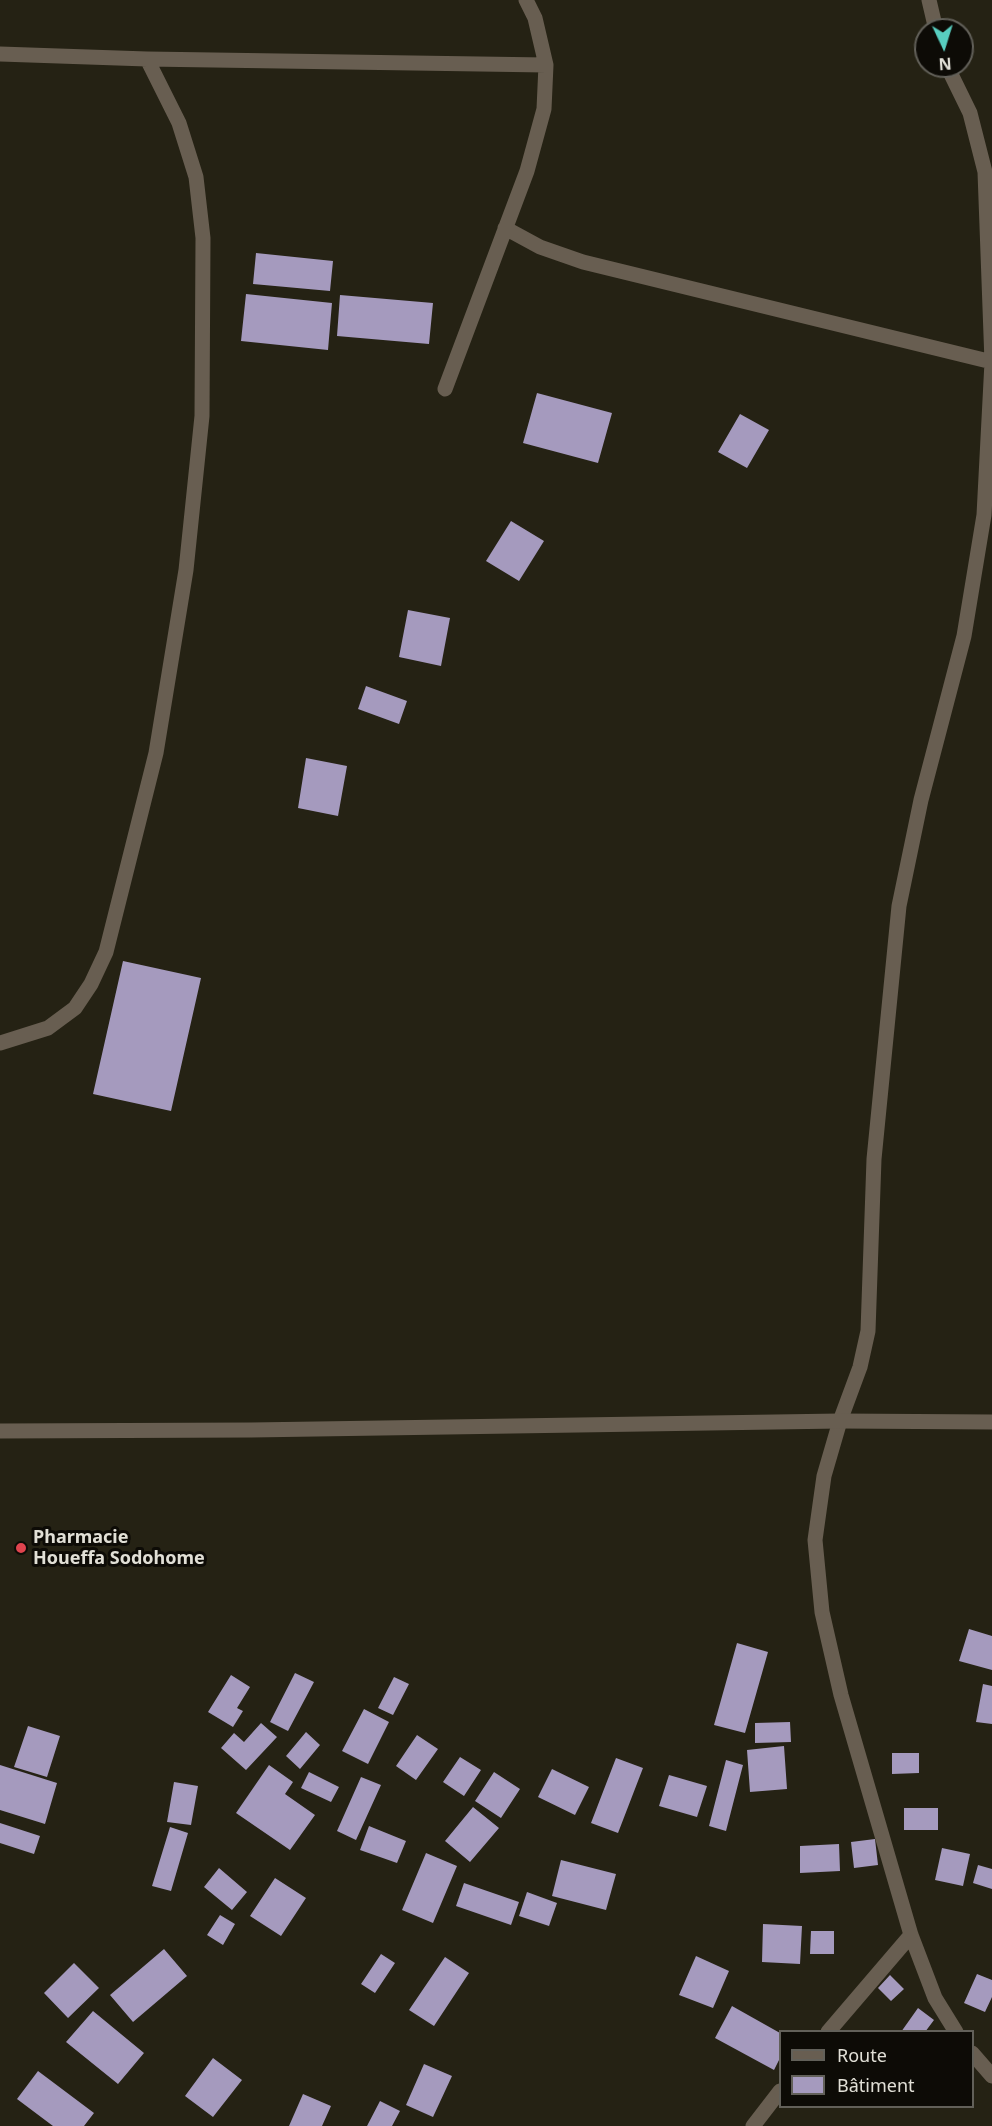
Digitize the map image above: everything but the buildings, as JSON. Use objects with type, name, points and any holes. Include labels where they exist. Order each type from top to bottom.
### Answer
[{"type":"street","points":[[445,389],[527,171],[544,109],[546,65],[535,18],[526,0]]},
{"type":"street","points":[[929,0],[933,18]]},
{"type":"street","points":[[0,54],[147,59],[546,65]]},
{"type":"street","points":[[0,1043],[48,1028],[75,1008],[91,984],[106,952],[156,753],[186,570],[202,416],[203,238],[196,177],[179,123],[147,59]]},
{"type":"street","points":[[953,78],[970,113],[985,172],[992,362],[984,515],[964,636],[921,800],[899,906],[874,1159],[868,1331],[860,1367],[840,1420],[824,1476],[815,1539],[822,1612],[841,1695],[911,1935],[935,1998],[955,2030]]},
{"type":"street","points":[[505,228],[540,248],[584,262],[992,362]]},
{"type":"street","points":[[0,1431],[239,1430],[840,1420],[992,1422]]},
{"type":"street","points":[[829,2030],[878,1970],[911,1935]]},
{"type":"street","points":[[974,2055],[992,2076]]},
{"type":"street","points":[[753,2126],[779,2092]]},
{"type":"place","name":"Pharmacie Houeffa Sodohome","points":[[21,1548]]}]
